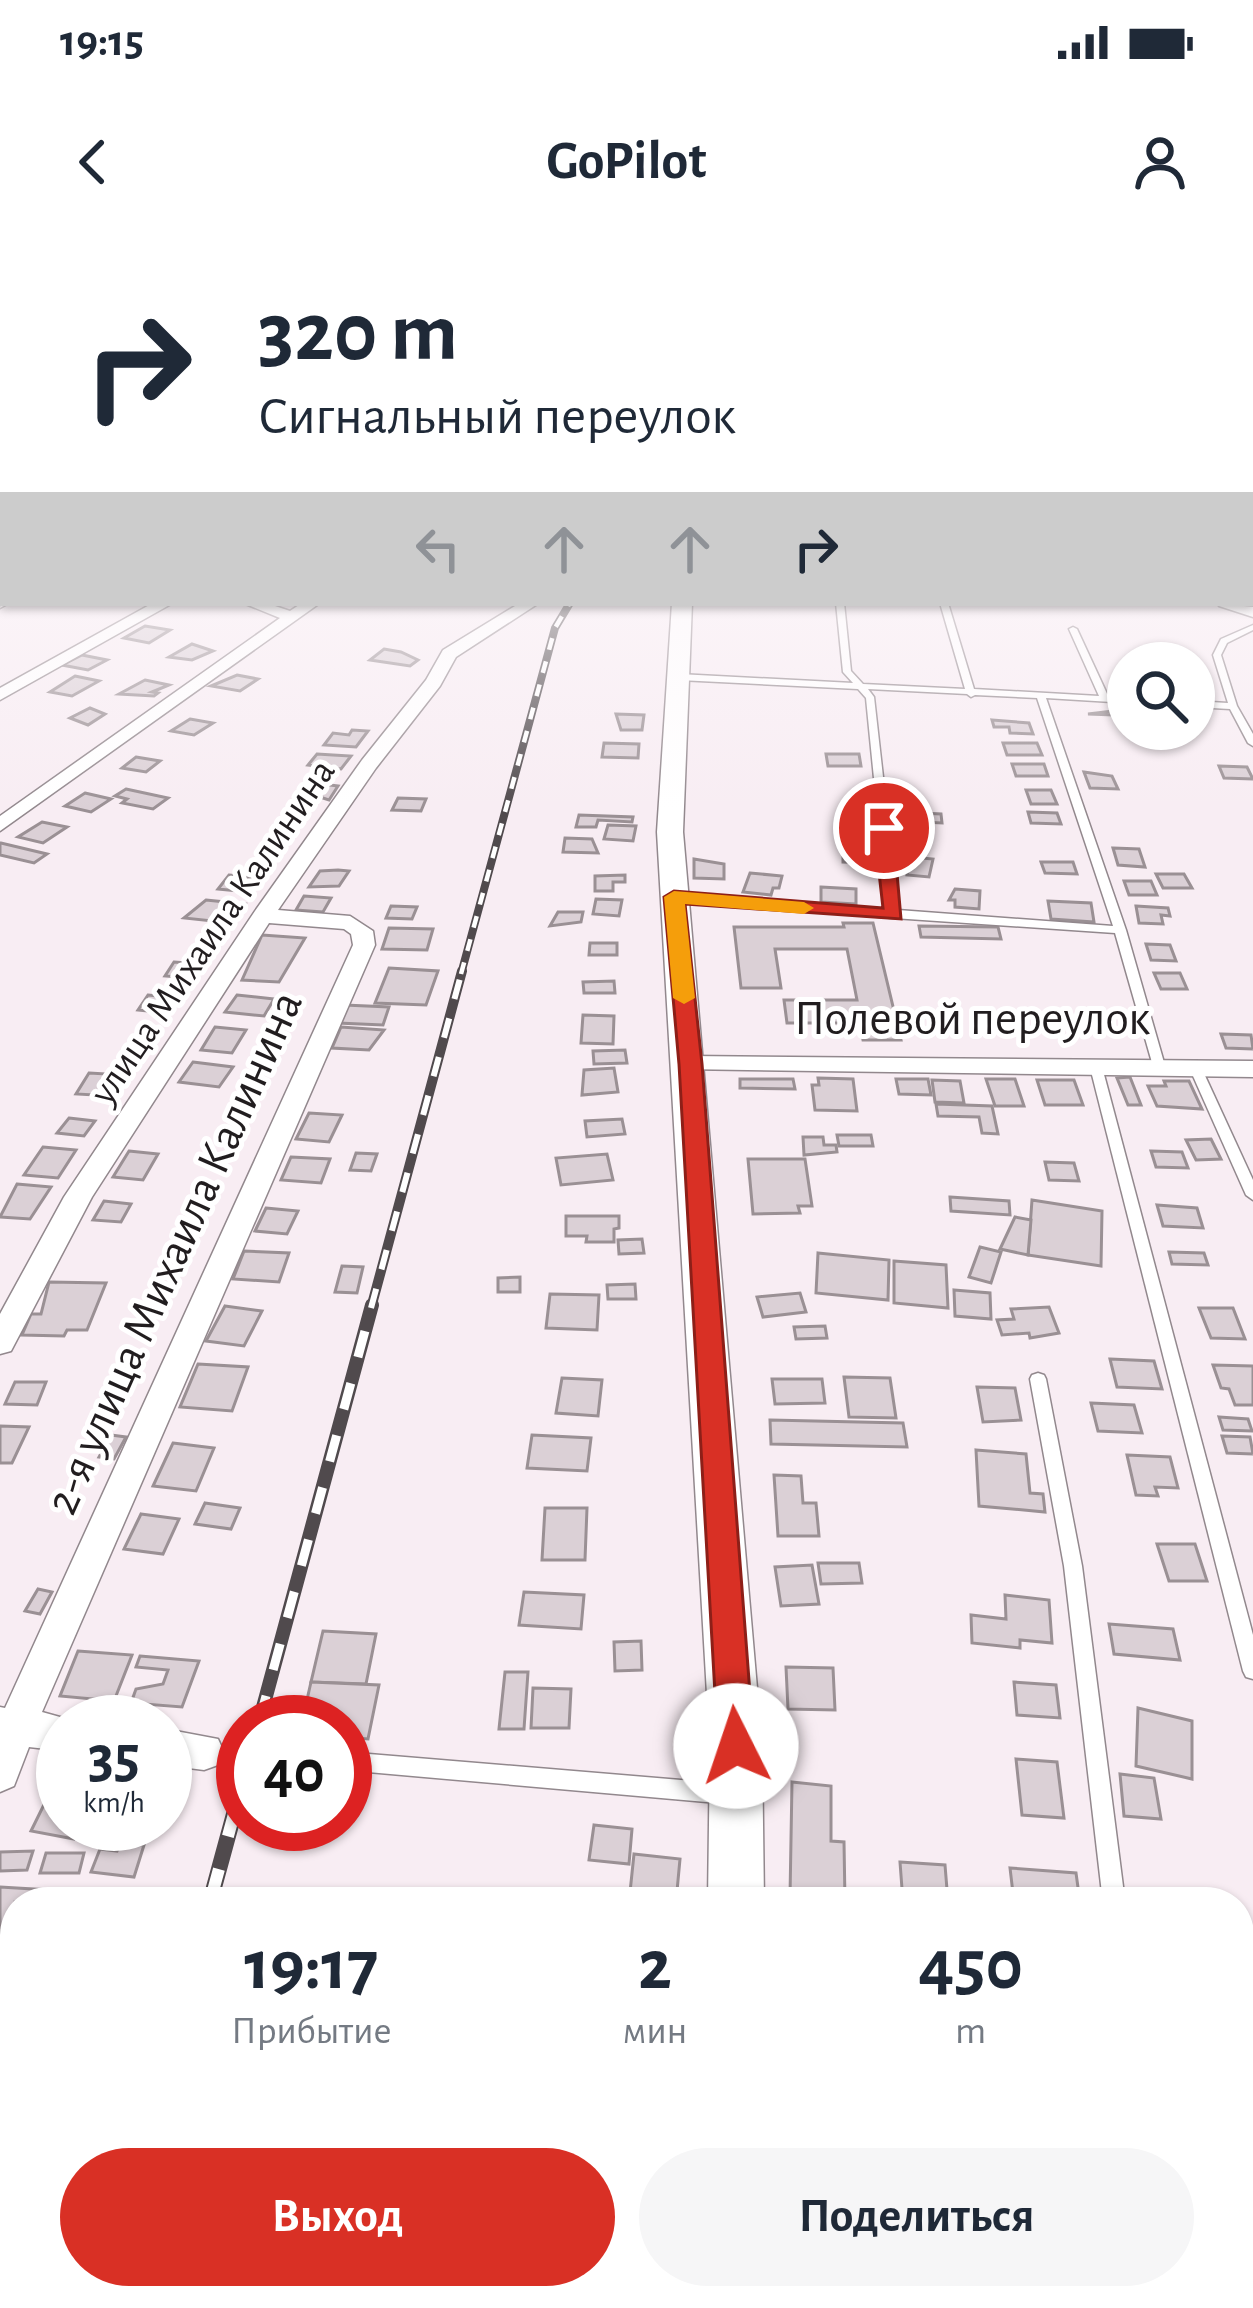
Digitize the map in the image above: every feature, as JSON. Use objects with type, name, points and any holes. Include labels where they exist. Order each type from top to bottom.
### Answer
[{"type":"street","points":[[0,695],[143,616]]},
{"type":"street","points":[[288,616],[292,617]]},
{"type":"street","name":"улица Михаила Калинина","points":[[0,1342],[78,1197],[262,916],[449,654],[511,616]]},
{"type":"street","points":[[681,616],[670,832],[690,1064],[738,1795],[736,1887]]},
{"type":"street","points":[[0,825],[292,617]]},
{"type":"street","name":"2-я улица Михаила Калинина","points":[[0,1774],[8,1726],[364,945],[362,932],[350,923],[262,916]]},
{"type":"street","name":"Полевой переулок","points":[[690,1064],[1253,1069]]},
{"type":"lane","points":[[841,616],[847,672],[870,697],[893,915]]},
{"type":"lane","points":[[948,616],[971,694]]},
{"type":"lane","points":[[1253,627],[1220,645],[1217,655],[1233,706],[1247,721],[1253,742]]},
{"type":"lane","points":[[679,677],[1105,699],[1073,629]]},
{"type":"lane","points":[[1041,697],[1120,930],[1160,1066]]},
{"type":"lane","points":[[1215,705],[1233,706]]},
{"type":"lane","points":[[674,897],[1120,930]]},
{"type":"lane","points":[[1096,1067],[1253,1671]]},
{"type":"lane","points":[[1195,1067],[1253,1195]]},
{"type":"lane","points":[[1037,1379],[1073,1566],[1112,1887]]},
{"type":"lane","points":[[372,1763],[738,1795]]},
{"type":"building","points":[[145,626],[170,630],[149,643],[124,638]]},
{"type":"building","points":[[192,644],[213,651],[192,660],[169,657]]},
{"type":"building","points":[[384,649],[418,660],[410,666],[370,660]]},
{"type":"building","points":[[82,655],[107,660],[88,670],[62,665]]},
{"type":"building","points":[[237,675],[258,679],[240,691],[211,686]]},
{"type":"building","points":[[75,676],[99,681],[72,696],[50,692]]},
{"type":"building","points":[[145,680],[169,685],[152,692],[158,693],[154,696],[119,694]]},
{"type":"building","points":[[90,708],[105,714],[88,725],[70,718]]},
{"type":"building","points":[[616,714],[644,715],[642,730],[621,730]]},
{"type":"building","points":[[190,719],[213,723],[194,735],[171,731]]},
{"type":"building","points":[[992,720],[1029,723],[1033,734],[1010,733],[1009,727],[994,727]]},
{"type":"building","points":[[352,730],[368,731],[356,747],[324,745],[333,733],[349,735]]},
{"type":"building","points":[[604,743],[639,744],[638,758],[602,757]]},
{"type":"building","points":[[1003,743],[1037,743],[1042,755],[1007,755]]},
{"type":"building","points":[[317,754],[351,756],[341,769],[308,765]]},
{"type":"building","points":[[826,754],[859,754],[861,766],[828,766]]},
{"type":"building","points":[[136,757],[160,761],[146,772],[122,768]]},
{"type":"building","points":[[1012,764],[1044,764],[1048,776],[1016,776]]},
{"type":"building","points":[[1219,766],[1247,767],[1253,779],[1224,778]]},
{"type":"building","points":[[1084,772],[1112,776],[1118,789],[1090,788]]},
{"type":"building","points":[[313,783],[338,786],[329,800],[304,792]]},
{"type":"building","points":[[126,789],[168,798],[153,809],[122,803],[127,799],[115,796]]},
{"type":"building","points":[[1026,790],[1051,790],[1057,804],[1031,804]]},
{"type":"building","points":[[85,793],[111,799],[91,812],[65,806]]},
{"type":"building","points":[[398,798],[426,799],[421,811],[392,810]]},
{"type":"building","points":[[899,812],[941,814],[942,823],[900,821]]},
{"type":"building","points":[[1028,812],[1057,813],[1061,824],[1031,823]]},
{"type":"building","points":[[579,815],[633,817],[632,822],[598,820],[596,827],[576,827]]},
{"type":"building","points":[[42,822],[67,827],[43,843],[18,837]]},
{"type":"building","points":[[608,825],[636,826],[633,841],[604,839]]},
{"type":"building","points":[[840,826],[868,827],[869,839],[841,838]]},
{"type":"building","points":[[565,838],[592,839],[598,853],[563,852]]},
{"type":"building","points":[[0,843],[47,854],[34,863],[0,855]]},
{"type":"building","points":[[843,848],[872,850],[873,863],[843,862]]},
{"type":"building","points":[[1113,848],[1139,849],[1145,867],[1118,865]]},
{"type":"building","points":[[911,857],[933,859],[929,877],[907,875]]},
{"type":"building","points":[[694,859],[724,864],[724,879],[694,878]]},
{"type":"building","points":[[1041,862],[1073,862],[1077,874],[1045,873]]},
{"type":"building","points":[[320,871],[349,871],[339,886],[309,887]]},
{"type":"building","points":[[750,873],[782,876],[779,888],[773,888],[771,895],[743,892]]},
{"type":"building","points":[[1156,874],[1184,874],[1192,888],[1163,888]]},
{"type":"building","points":[[229,875],[259,878],[248,892],[218,889]]},
{"type":"building","points":[[625,875],[625,882],[613,882],[613,891],[595,891],[595,876]]},
{"type":"building","points":[[1124,881],[1151,881],[1157,895],[1129,895]]},
{"type":"building","points":[[821,887],[856,889],[856,904],[821,902]]},
{"type":"building","points":[[955,889],[980,891],[979,909],[955,907],[955,900],[949,900]]},
{"type":"building","points":[[304,896],[331,898],[323,912],[296,910]]},
{"type":"building","points":[[596,899],[622,900],[619,916],[593,914]]},
{"type":"building","points":[[206,900],[245,904],[231,923],[184,918]]},
{"type":"building","points":[[1048,901],[1091,903],[1094,922],[1051,919]]},
{"type":"building","points":[[391,906],[417,907],[412,919],[386,918]]},
{"type":"building","points":[[1136,906],[1168,908],[1170,916],[1161,915],[1163,924],[1139,923]]},
{"type":"building","points":[[558,912],[583,912],[581,922],[550,926]]},
{"type":"building","points":[[843,923],[873,923],[901,1040],[863,1040],[860,1023],[787,1023],[784,1000],[857,1000],[847,949],[775,949],[781,988],[741,988],[734,927],[844,927]]},
{"type":"building","points":[[919,926],[998,927],[1001,939],[921,937]]},
{"type":"building","points":[[389,928],[433,929],[427,950],[382,949]]},
{"type":"building","points":[[262,935],[305,938],[279,982],[242,980]]},
{"type":"building","points":[[590,943],[617,943],[617,955],[589,955]]},
{"type":"building","points":[[1146,944],[1170,945],[1176,961],[1151,960]]},
{"type":"building","points":[[174,962],[202,964],[192,978],[165,976]]},
{"type":"building","points":[[389,968],[438,971],[426,1005],[375,1003]]},
{"type":"building","points":[[1154,973],[1180,973],[1187,989],[1161,989]]},
{"type":"building","points":[[614,981],[615,993],[584,993],[583,982]]},
{"type":"building","points":[[148,995],[177,998],[167,1013],[138,1010]]},
{"type":"building","points":[[237,995],[274,999],[264,1016],[225,1012]]},
{"type":"building","points":[[344,1005],[389,1007],[383,1025],[338,1023]]},
{"type":"building","points":[[583,1015],[614,1016],[613,1044],[581,1043]]},
{"type":"building","points":[[215,1027],[246,1030],[232,1053],[201,1050]]},
{"type":"building","points":[[341,1027],[384,1030],[369,1050],[332,1048]]},
{"type":"building","points":[[1221,1034],[1251,1035],[1253,1049],[1226,1048]]},
{"type":"building","points":[[625,1050],[627,1063],[594,1064],[593,1051]]},
{"type":"building","points":[[193,1062],[233,1067],[219,1087],[179,1082]]},
{"type":"building","points":[[614,1068],[618,1092],[582,1095],[584,1070]]},
{"type":"building","points":[[89,1073],[125,1075],[113,1096],[76,1094]]},
{"type":"building","points":[[1130,1077],[1141,1105],[1128,1105],[1117,1078]]},
{"type":"building","points":[[818,1078],[853,1079],[857,1111],[815,1110],[812,1085],[819,1085]]},
{"type":"building","points":[[740,1079],[793,1079],[795,1089],[740,1088]]},
{"type":"building","points":[[896,1079],[928,1079],[931,1095],[899,1094]]},
{"type":"building","points":[[986,1079],[1015,1079],[1024,1106],[995,1106]]},
{"type":"building","points":[[932,1080],[960,1081],[964,1103],[935,1102]]},
{"type":"building","points":[[1037,1080],[1074,1080],[1083,1105],[1045,1105]]},
{"type":"building","points":[[1164,1081],[1189,1081],[1202,1109],[1157,1106],[1148,1086],[1166,1086]]},
{"type":"building","points":[[936,1104],[992,1106],[998,1134],[982,1133],[979,1117],[938,1116]]},
{"type":"building","points":[[309,1113],[342,1115],[329,1142],[296,1139]]},
{"type":"building","points":[[69,1118],[95,1121],[84,1136],[57,1133]]},
{"type":"building","points":[[622,1119],[625,1134],[587,1137],[585,1121]]},
{"type":"building","points":[[837,1135],[871,1135],[873,1146],[839,1146]]},
{"type":"building","points":[[803,1137],[823,1137],[824,1145],[836,1145],[837,1152],[804,1155]]},
{"type":"building","points":[[1211,1139],[1221,1159],[1196,1160],[1186,1140]]},
{"type":"building","points":[[43,1147],[76,1150],[58,1178],[24,1175]]},
{"type":"building","points":[[129,1151],[158,1154],[143,1180],[113,1177]]},
{"type":"building","points":[[1151,1151],[1182,1152],[1188,1168],[1156,1167]]},
{"type":"building","points":[[356,1153],[377,1154],[371,1171],[350,1170]]},
{"type":"building","points":[[607,1154],[613,1180],[561,1185],[556,1158]]},
{"type":"building","points":[[291,1157],[330,1159],[321,1183],[281,1180]]},
{"type":"building","points":[[748,1159],[805,1159],[812,1206],[798,1206],[800,1213],[753,1214]]},
{"type":"building","points":[[1045,1162],[1074,1163],[1079,1181],[1049,1180]]},
{"type":"building","points":[[17,1184],[51,1187],[30,1219],[0,1217]]},
{"type":"building","points":[[950,1197],[1009,1201],[1010,1215],[951,1211]]},
{"type":"building","points":[[1032,1200],[1102,1211],[1101,1266],[1028,1255]]},
{"type":"building","points":[[104,1201],[131,1204],[121,1222],[93,1220]]},
{"type":"building","points":[[1157,1205],[1197,1208],[1203,1228],[1163,1226]]},
{"type":"building","points":[[266,1208],[298,1211],[287,1234],[255,1231]]},
{"type":"building","points":[[566,1216],[619,1216],[614,1242],[566,1236]]},
{"type":"building","points":[[1015,1217],[1031,1220],[1028,1255],[1000,1249]]},
{"type":"building","points":[[642,1239],[644,1253],[619,1254],[618,1240]]},
{"type":"building","points":[[980,1247],[1001,1252],[991,1283],[969,1277]]},
{"type":"building","points":[[244,1251],[289,1253],[279,1282],[233,1279]]},
{"type":"building","points":[[1169,1252],[1204,1253],[1208,1265],[1172,1264]]},
{"type":"building","points":[[818,1253],[889,1260],[888,1300],[816,1293]]},
{"type":"building","points":[[894,1261],[946,1265],[948,1308],[894,1303]]},
{"type":"building","points":[[342,1266],[363,1267],[357,1293],[335,1292]]},
{"type":"building","points":[[520,1277],[520,1292],[498,1292],[498,1278]]},
{"type":"building","points":[[49,1282],[106,1283],[87,1330],[67,1330],[64,1336],[22,1335],[31,1314],[41,1314]]},
{"type":"building","points":[[635,1284],[636,1299],[608,1299],[607,1285]]},
{"type":"building","points":[[954,1290],[990,1293],[991,1319],[955,1316]]},
{"type":"building","points":[[800,1293],[806,1312],[763,1317],[757,1297]]},
{"type":"building","points":[[550,1294],[599,1295],[597,1330],[546,1328]]},
{"type":"building","points":[[225,1306],[262,1311],[244,1346],[206,1341]]},
{"type":"building","points":[[1049,1307],[1059,1333],[1030,1338],[1029,1333],[1002,1335],[997,1320],[1014,1319],[1011,1309]]},
{"type":"building","points":[[1199,1308],[1233,1308],[1245,1339],[1211,1338]]},
{"type":"building","points":[[825,1326],[827,1338],[796,1339],[794,1327]]},
{"type":"building","points":[[1110,1359],[1154,1361],[1162,1389],[1117,1387]]},
{"type":"building","points":[[198,1364],[248,1367],[232,1411],[180,1407]]},
{"type":"building","points":[[1213,1365],[1253,1366],[1253,1405],[1235,1405],[1229,1389],[1221,1388]]},
{"type":"building","points":[[844,1377],[890,1378],[896,1418],[849,1417]]},
{"type":"building","points":[[562,1378],[602,1380],[598,1416],[556,1413]]},
{"type":"building","points":[[772,1379],[822,1379],[825,1403],[775,1404]]},
{"type":"building","points":[[15,1382],[46,1382],[37,1405],[5,1404]]},
{"type":"building","points":[[977,1387],[1015,1388],[1021,1420],[983,1422]]},
{"type":"building","points":[[1091,1403],[1134,1405],[1142,1433],[1098,1431]]},
{"type":"building","points":[[1219,1417],[1248,1419],[1252,1431],[1223,1430]]},
{"type":"building","points":[[770,1420],[903,1423],[907,1447],[771,1444]]},
{"type":"building","points":[[0,1426],[29,1427],[12,1463],[0,1463]]},
{"type":"building","points":[[111,1435],[126,1437],[114,1459],[99,1457]]},
{"type":"building","points":[[532,1435],[591,1438],[587,1471],[527,1468]]},
{"type":"building","points":[[1222,1436],[1250,1437],[1253,1454],[1227,1453]]},
{"type":"building","points":[[173,1443],[214,1448],[196,1491],[153,1486]]},
{"type":"building","points":[[976,1450],[1026,1454],[1030,1493],[1043,1494],[1045,1512],[979,1506]]},
{"type":"building","points":[[1127,1455],[1170,1457],[1178,1488],[1155,1487],[1158,1496],[1136,1495]]},
{"type":"building","points":[[774,1475],[801,1476],[803,1503],[816,1503],[819,1536],[778,1536]]},
{"type":"building","points":[[205,1503],[240,1508],[231,1529],[195,1524]]},
{"type":"building","points":[[545,1508],[587,1508],[585,1560],[542,1560]]},
{"type":"building","points":[[141,1514],[179,1519],[163,1554],[124,1549]]},
{"type":"building","points":[[1157,1544],[1195,1544],[1207,1581],[1169,1581]]},
{"type":"building","points":[[818,1563],[859,1563],[862,1583],[821,1584]]},
{"type":"building","points":[[812,1565],[819,1604],[781,1606],[775,1567]]},
{"type":"building","points":[[38,1589],[52,1592],[40,1614],[25,1611]]},
{"type":"building","points":[[524,1592],[584,1595],[581,1629],[519,1625]]},
{"type":"building","points":[[1005,1595],[1049,1600],[1052,1643],[1020,1640],[1020,1648],[972,1643],[971,1615],[1006,1619]]},
{"type":"building","points":[[1109,1624],[1173,1629],[1180,1660],[1114,1654]]},
{"type":"building","points":[[323,1631],[376,1634],[366,1684],[311,1682]]},
{"type":"building","points":[[641,1641],[642,1670],[615,1671],[614,1642]]},
{"type":"building","points":[[78,1651],[132,1655],[116,1695],[60,1695]]},
{"type":"building","points":[[140,1656],[199,1661],[186,1695],[134,1695],[136,1689],[163,1684],[168,1670],[136,1667]]},
{"type":"building","points":[[786,1667],[833,1668],[835,1710],[788,1709]]},
{"type":"building","points":[[505,1672],[528,1672],[524,1729],[499,1729]]},
{"type":"building","points":[[311,1682],[379,1685],[372,1719],[372,1695],[308,1695]]},
{"type":"building","points":[[1014,1682],[1056,1685],[1060,1718],[1017,1715]]},
{"type":"building","points":[[533,1688],[571,1689],[569,1728],[531,1728]]},
{"type":"building","points":[[1138,1708],[1192,1721],[1192,1779],[1136,1766]]},
{"type":"building","points":[[1016,1759],[1057,1762],[1064,1818],[1022,1815]]},
{"type":"building","points":[[1120,1774],[1154,1778],[1161,1819],[1124,1816]]},
{"type":"building","points":[[792,1782],[831,1786],[831,1841],[844,1842],[845,1887],[790,1887]]},
{"type":"building","points":[[594,1825],[632,1829],[629,1864],[589,1860]]},
{"type":"building","points":[[33,1851],[27,1870],[0,1871],[0,1852]]},
{"type":"building","points":[[99,1851],[142,1851],[134,1877],[91,1872]]},
{"type":"building","points":[[46,1853],[84,1853],[79,1873],[40,1873]]},
{"type":"building","points":[[634,1854],[680,1859],[677,1887],[631,1887]]},
{"type":"building","points":[[900,1862],[945,1865],[947,1887],[902,1887]]},
{"type":"building","points":[[1010,1868],[1076,1873],[1078,1887],[1012,1887]]},
{"type":"railway","points":[[461,974],[555,628],[562,616]]},
{"type":"railway","points":[[371,1308],[462,971]]},
{"type":"railway","points":[[266,1695],[372,1305]]},
{"type":"railway","points":[[214,1887],[224,1851]]},
{"type":"slow traffic","points":[[684,998],[674,897],[804,908]]},
{"type":"route","points":[[736,1746],[690,1064],[674,897],[893,915],[884,828]]}]
